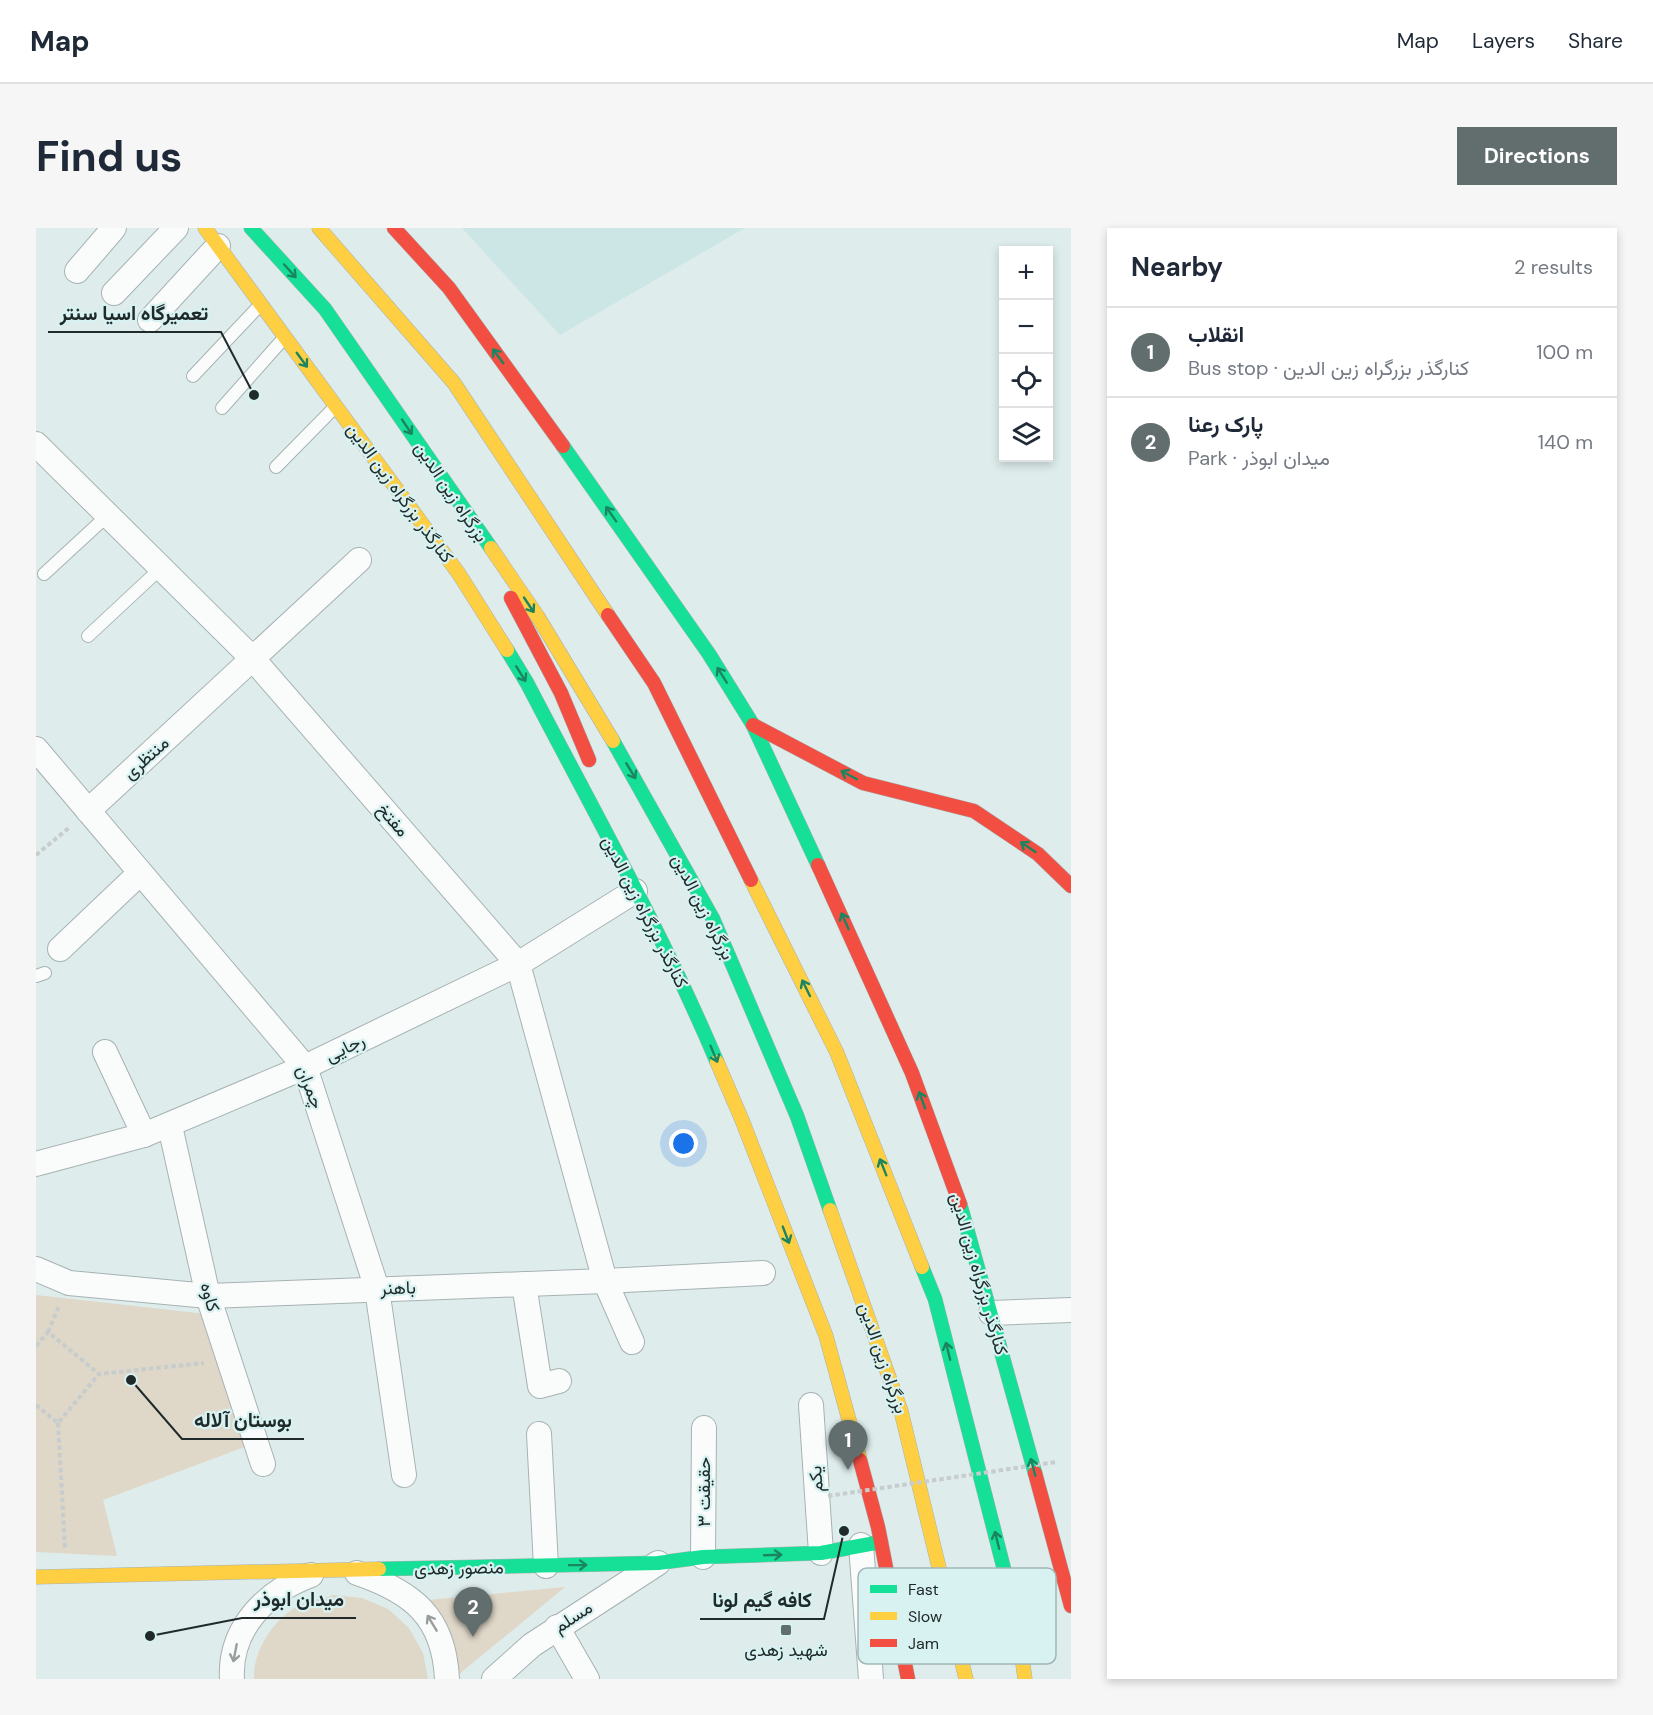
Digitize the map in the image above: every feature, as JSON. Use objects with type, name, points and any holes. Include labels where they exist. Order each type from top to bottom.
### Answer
[{"type":"main road","name":"بزرگراه زین الدین","points":[[251,228],[325,309],[538,617],[628,766],[713,919],[797,1116],[902,1411],[939,1568]]},
{"type":"main road","points":[[319,228],[454,383],[654,683],[832,1042],[935,1299],[1004,1568]]},
{"type":"main road","name":"کنارگذر بزرگراه زین الدین","points":[[394,228],[449,288],[580,469],[709,654],[753,724],[912,1073],[960,1204],[1062,1544],[1071,1606]]},
{"type":"main road","name":"کنارگذر بزرگراه زین الدین","points":[[211,237],[459,574],[527,684],[635,891],[698,1017],[742,1120],[826,1336],[878,1568]]},
{"type":"main road","points":[[465,512],[561,693],[592,769]]},
{"type":"main road","points":[[753,724],[863,783],[974,811],[1038,854],[1071,886]]},
{"type":"main road","points":[[611,812],[698,1017]]},
{"type":"main road","name":"منصور زهدی","points":[[36,1577],[658,1563],[703,1557],[820,1553],[871,1543]]},
{"type":"main road","name":"کنارگذر بزرگراه زین الدین","points":[[904,1664],[908,1679]]},
{"type":"main road","name":"بزرگراه زین الدین","points":[[962,1664],[966,1679]]},
{"type":"main road","points":[[1023,1664],[1025,1679]]},
{"type":"street","points":[[77,271],[114,228]]},
{"type":"street","points":[[114,293],[176,228]]},
{"type":"street","points":[[150,321],[211,237]]},
{"type":"street","name":"مفتخ","points":[[36,444],[254,660],[518,964],[605,1281],[632,1342]]},
{"type":"street","name":"منتظری","points":[[88,811],[254,660],[359,560]]},
{"type":"street","name":"چمران","points":[[36,748],[305,1067],[377,1289],[404,1475]]},
{"type":"street","points":[[60,949],[140,873]]},
{"type":"street","name":"رجایی","points":[[36,1164],[170,1126],[305,1067],[518,964],[635,891]]},
{"type":"street","points":[[105,1052],[144,1135]]},
{"type":"street","name":"کاوه","points":[[170,1126],[208,1296],[263,1464]]},
{"type":"street","name":"باهنر","points":[[36,1269],[69,1283],[208,1296],[763,1273]]},
{"type":"street","points":[[524,1284],[540,1386],[559,1381]]},
{"type":"street","points":[[991,1313],[1071,1310]]},
{"type":"street","name":"یکم","points":[[811,1405],[820,1553]]},
{"type":"street","name":"حقیقت ۳","points":[[703,1557],[704,1428]]},
{"type":"street","points":[[539,1434],[546,1566]]},
{"type":"street","points":[[871,1543],[871,1568]]},
{"type":"street","name":"مسلم","points":[[494,1679],[532,1645],[557,1627],[658,1563]]},
{"type":"street","points":[[232,1679],[231,1670],[237,1642],[250,1616],[293,1581],[331,1570],[357,1573],[378,1580],[424,1609],[438,1633],[446,1660],[447,1679]]},
{"type":"street","points":[[557,1627],[587,1679]]},
{"type":"lane","points":[[193,376],[261,304]]},
{"type":"lane","points":[[222,408],[285,337]]},
{"type":"lane","points":[[276,467],[336,406]]},
{"type":"lane","points":[[44,574],[108,515]]},
{"type":"lane","points":[[88,636],[161,568]]},
{"type":"path","points":[[36,855],[88,811]]},
{"type":"path","points":[[36,1346],[48,1332],[99,1374]]},
{"type":"path","points":[[67,1577],[58,1423],[99,1374],[229,1361]]},
{"type":"path","points":[[36,1404],[58,1423]]},
{"type":"path","points":[[828,1496],[1056,1461]]},
{"type":"shaded area","points":[[462,228],[745,228],[560,335]]},
{"type":"shaded area","points":[[36,1295],[206,1314],[247,1446],[103,1500],[117,1556],[36,1552]]},
{"type":"shaded area","points":[[565,1587],[458,1675],[428,1600]]},
{"type":"shaded area","points":[[334,1595],[362,1598],[388,1609],[409,1628],[423,1653],[428,1679],[254,1679],[262,1644],[277,1623],[296,1607]]},
{"type":"traffic: fast","points":[[251,228],[325,309],[491,548]]},
{"type":"traffic: fast","points":[[563,446],[709,654],[753,725],[818,865]]},
{"type":"traffic: fast","points":[[507,650],[527,683],[626,871],[717,1062]]},
{"type":"traffic: fast","points":[[613,741],[713,919],[797,1116],[830,1210]]},
{"type":"traffic: fast","points":[[960,1204],[1035,1473]]},
{"type":"traffic: fast","points":[[922,1267],[935,1299],[1004,1568]]},
{"type":"traffic: fast","points":[[379,1569],[658,1563],[703,1557],[821,1553],[881,1542]]},
{"type":"traffic: slow","points":[[205,228],[459,574],[507,650]]},
{"type":"traffic: slow","points":[[319,228],[454,383],[608,615]]},
{"type":"traffic: slow","points":[[491,548],[538,617],[613,741]]},
{"type":"traffic: slow","points":[[751,880],[837,1053],[922,1267]]},
{"type":"traffic: slow","points":[[717,1062],[826,1336],[860,1460]]},
{"type":"traffic: slow","points":[[830,1210],[901,1411],[939,1568]]},
{"type":"traffic: slow","points":[[36,1577],[379,1569]]},
{"type":"traffic: slow","points":[[962,1664],[966,1679]]},
{"type":"traffic: slow","points":[[1023,1664],[1025,1679]]},
{"type":"traffic: jam","points":[[394,228],[449,288],[563,446]]},
{"type":"traffic: jam","points":[[511,598],[561,693],[589,760]]},
{"type":"traffic: jam","points":[[608,615],[654,683],[751,880]]},
{"type":"traffic: jam","points":[[753,725],[863,783],[974,811],[1038,854],[1071,886]]},
{"type":"traffic: jam","points":[[818,865],[912,1073],[960,1204]]},
{"type":"traffic: jam","points":[[860,1460],[886,1568]]},
{"type":"traffic: jam","points":[[1035,1473],[1071,1606]]},
{"type":"traffic: jam","points":[[905,1664],[908,1679]]},
{"type":"place","name":"تعمیرگاه اسیا سنتر","points":[[254,395]]},
{"type":"place","name":"بوستان آلاله","points":[[131,1380]]},
{"type":"place","name":"انقلاب","points":[[848,1470]]},
{"type":"place","name":"کافه گیم لونا","points":[[844,1531]]},
{"type":"place","name":"شهید زهدی","points":[[786,1630]]},
{"type":"place","name":"میدان ابوذر","points":[[150,1636]]},
{"type":"place","name":"پارک رعنا","points":[[473,1637]]}]
